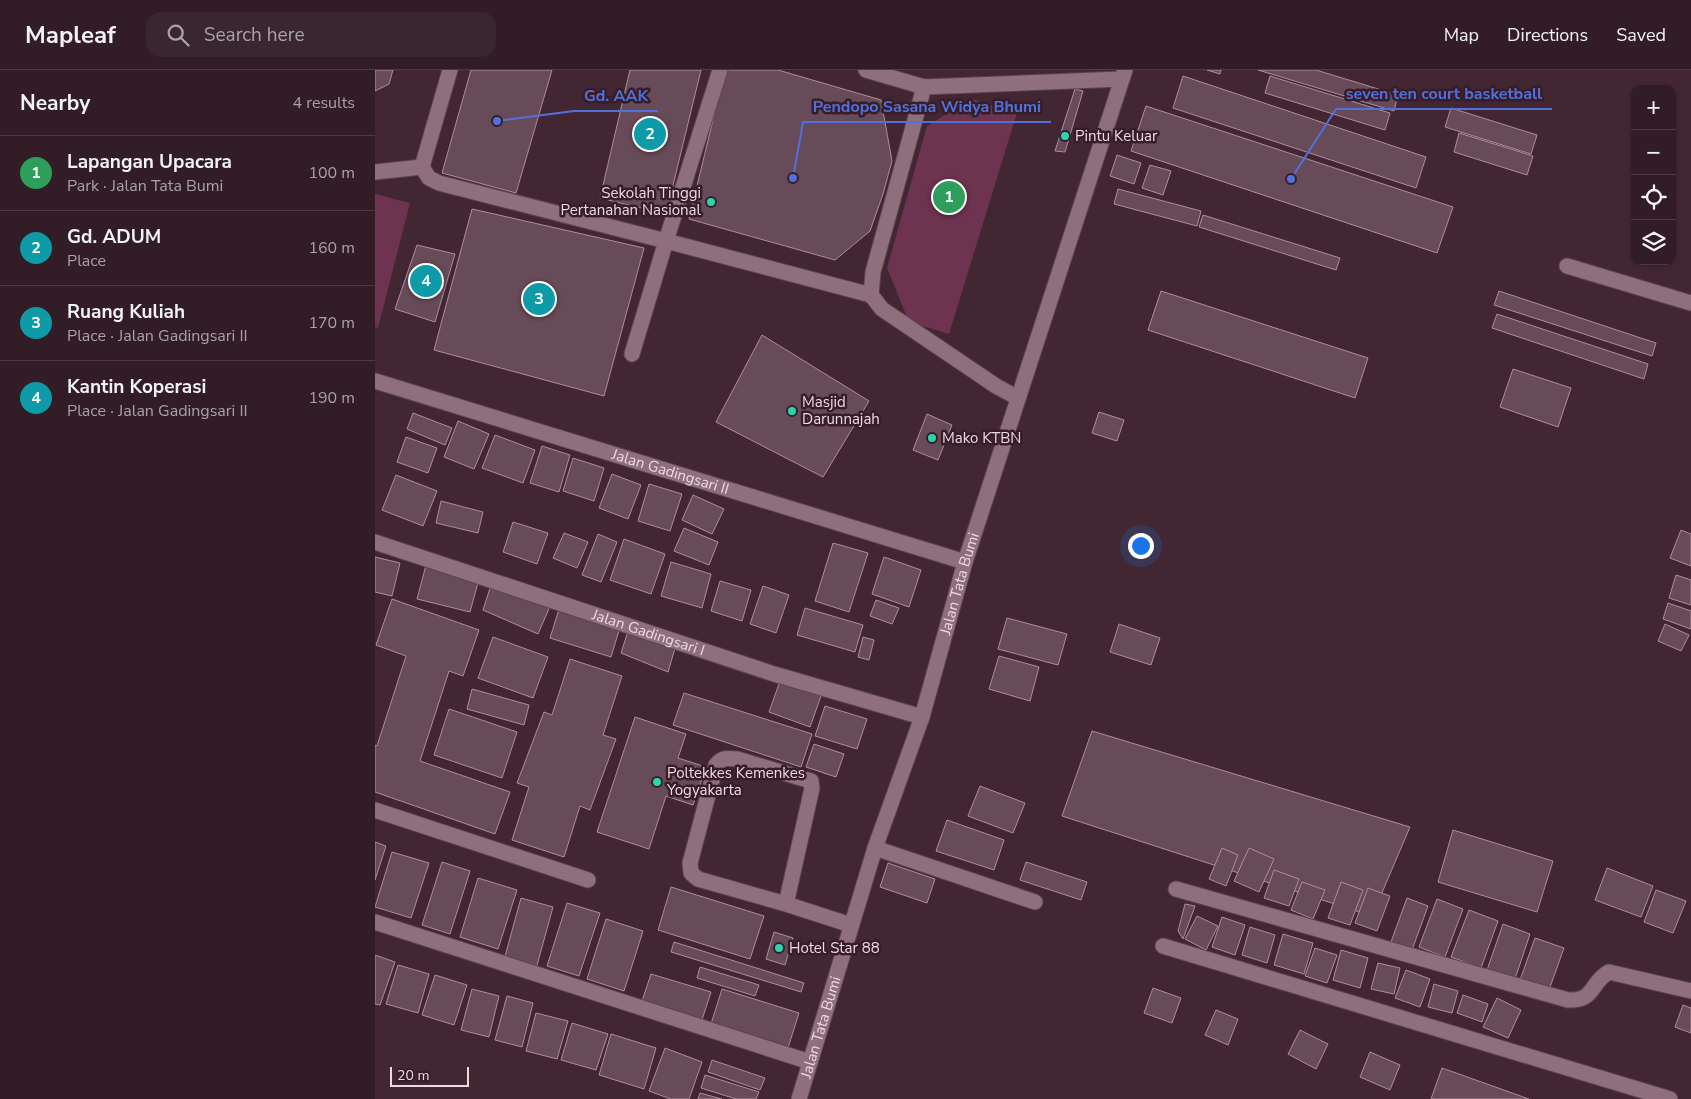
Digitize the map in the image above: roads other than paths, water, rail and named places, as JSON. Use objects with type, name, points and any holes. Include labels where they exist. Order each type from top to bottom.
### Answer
[{"type":"street","points":[[450,70],[422,167],[429,178],[439,183],[871,295],[882,309],[996,386],[1018,398]]},
{"type":"street","points":[[632,354],[720,70]]},
{"type":"street","points":[[866,70],[924,86],[1124,74]]},
{"type":"street","name":"Jalan Tata Bumi","points":[[799,1099],[875,848],[922,717],[965,562],[1124,74]]},
{"type":"street","points":[[871,295],[873,272],[924,86]]},
{"type":"street","points":[[375,172],[422,167]]},
{"type":"street","points":[[1567,266],[1691,303]]},
{"type":"street","name":"Jalan Gadingsari II","points":[[375,381],[965,562]]},
{"type":"street","name":"Jalan Gadingsari I","points":[[375,542],[774,674],[922,717]]},
{"type":"street","points":[[786,904],[812,788],[811,781],[737,759],[727,758],[719,760],[690,863],[691,873],[698,879],[851,925]]},
{"type":"street","points":[[375,810],[588,880]]},
{"type":"street","points":[[875,848],[1035,902]]},
{"type":"street","points":[[1176,889],[1568,1000],[1577,1000],[1590,995],[1609,972],[1691,991]]},
{"type":"street","points":[[375,922],[810,1062]]},
{"type":"street","points":[[1163,946],[1670,1099]]},
{"type":"place","name":"Gd. AAK","points":[[497,121]]},
{"type":"place","name":"Gd. ADUM","points":[[650,134]]},
{"type":"place","name":"Pintu Keluar","points":[[1065,136]]},
{"type":"place","name":"Pendopo Sasana Widya Bhumi","points":[[793,178]]},
{"type":"place","name":"seven ten court basketball","points":[[1291,179]]},
{"type":"place","name":"Lapangan Upacara","points":[[949,197]]},
{"type":"place","name":"Sekolah Tinggi Pertanahan Nasional","points":[[711,202]]},
{"type":"place","name":"Kantin Koperasi","points":[[426,281]]},
{"type":"place","name":"Ruang Kuliah","points":[[539,299]]},
{"type":"place","name":"Masjid Darunnajah","points":[[792,411]]},
{"type":"place","name":"Mako KTBN","points":[[932,438]]},
{"type":"place","name":"Poltekkes Kemenkes Yogyakarta","points":[[657,782]]},
{"type":"place","name":"Hotel Star 88","points":[[779,948]]}]
